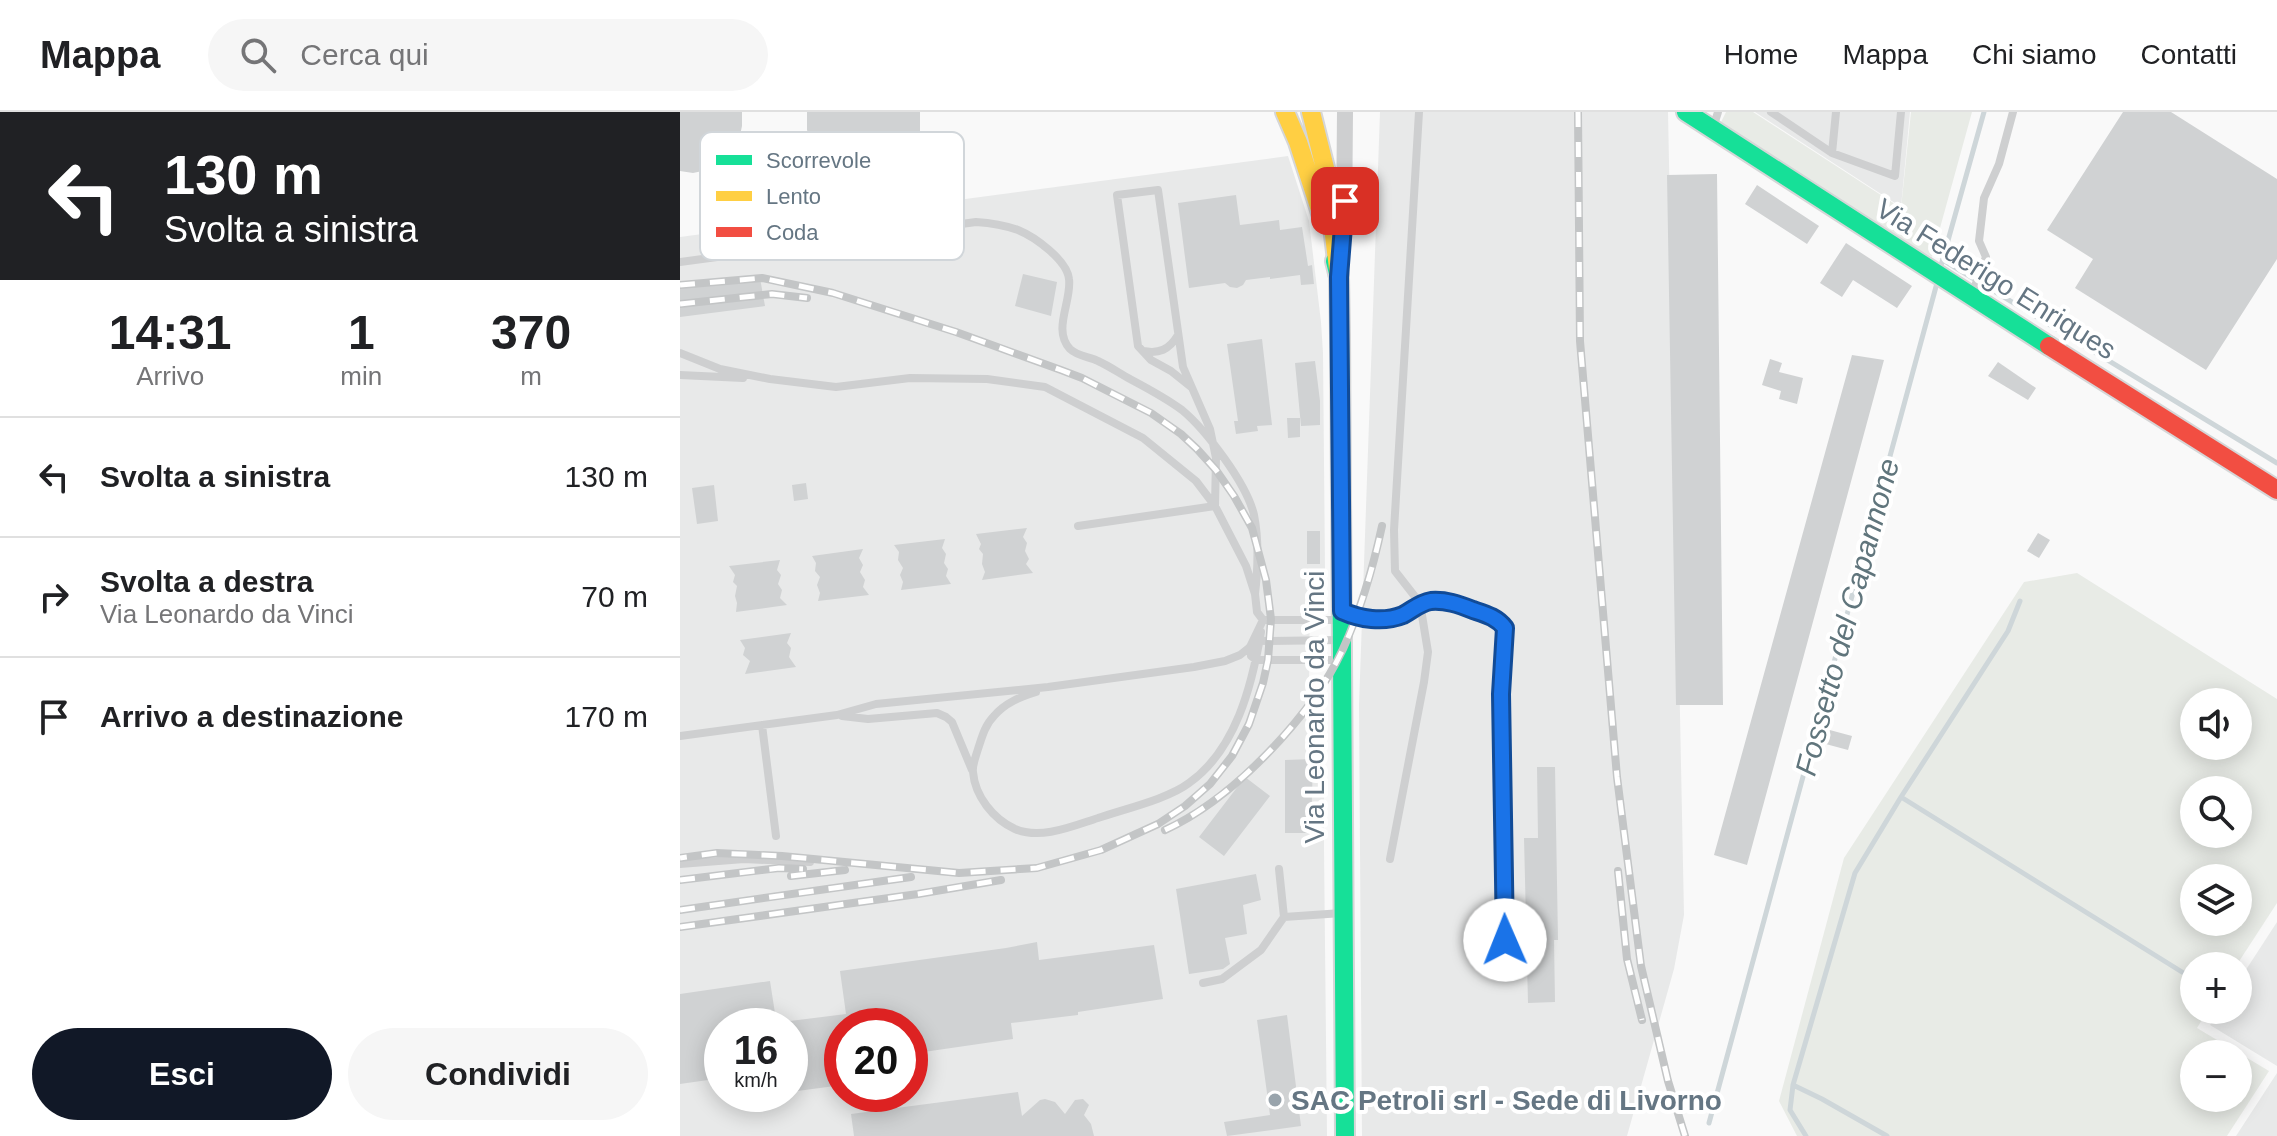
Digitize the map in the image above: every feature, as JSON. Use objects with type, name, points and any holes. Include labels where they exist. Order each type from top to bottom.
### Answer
[{"type":"main road","name":"Via Leonardo da Vinci","points":[[1285,112],[1308,170],[1339,277],[1345,1136]]},
{"type":"main road","points":[[1311,112],[1327,176],[1339,277]]},
{"type":"main road","name":"Via Federigo Enriques","points":[[1686,112],[1715,120],[1912,259],[1969,291],[2277,490]]},
{"type":"street","name":"Via Leonardo da Vinci","points":[[1339,277],[1345,201],[1345,112]]},
{"type":"lane","points":[[1390,859],[1428,652],[1420,603],[1395,571],[1394,530],[1419,112]]},
{"type":"lane","points":[[1772,112],[1832,153],[1895,176],[1901,112]]},
{"type":"lane","points":[[1832,153],[1836,112]]},
{"type":"lane","points":[[1969,291],[1986,257],[1979,241],[1984,198],[1999,164],[2013,112]]},
{"type":"lane","points":[[1191,387],[1151,360],[1138,346],[1117,195],[1158,190],[1183,367],[1210,429],[1216,458],[1215,506]]},
{"type":"lane","points":[[964,224],[994,223],[1021,231],[1059,259],[1069,275],[1070,290],[1063,328],[1064,339],[1072,352],[1096,360],[1179,408],[1213,443],[1237,479],[1253,512],[1258,568],[1255,594]]},
{"type":"lane","points":[[680,262],[700,259]]},
{"type":"lane","points":[[1142,351],[1154,353],[1165,350],[1178,334]]},
{"type":"lane","points":[[680,353],[720,369],[770,379]]},
{"type":"lane","points":[[680,375],[770,379],[836,387],[910,378],[987,379],[1045,387],[1143,438],[1196,481],[1215,506],[1246,566],[1257,612],[1263,620]]},
{"type":"lane","points":[[1078,526],[1215,506]]},
{"type":"lane","points":[[1263,620],[1342,615],[1382,619],[1404,614],[1420,603],[1449,601],[1500,621],[1505,628],[1501,694],[1505,940]]},
{"type":"lane","points":[[837,715],[868,719],[937,713],[946,717],[952,722],[981,798],[989,810],[1002,822],[1018,830],[1058,831],[1178,790],[1198,776],[1226,741],[1241,711],[1256,660],[1263,620]]},
{"type":"lane","points":[[680,736],[837,715],[876,704],[1048,687],[1225,661],[1240,655],[1258,639],[1342,640]]},
{"type":"lane","points":[[1250,647],[1251,656],[1256,660],[1342,660]]},
{"type":"lane","points":[[972,770],[985,728],[993,716],[1016,699],[1048,687]]},
{"type":"lane","points":[[762,725],[776,836]]},
{"type":"lane","points":[[680,864],[744,859],[810,862]]},
{"type":"lane","points":[[1203,983],[1222,979],[1261,950],[1284,917],[1279,869]]},
{"type":"lane","points":[[1284,917],[1343,913]]},
{"type":"shaded area","points":[[1380,112],[1668,112],[1684,915],[1674,969],[1627,1136],[1362,1136],[1359,705]]},
{"type":"shaded area","points":[[1726,112],[1753,112],[1901,208],[1911,112],[1972,112],[1932,257],[1866,219],[1720,124]]},
{"type":"shaded area","points":[[1755,112],[1910,112],[1901,207]]},
{"type":"shaded area","points":[[1288,156],[1309,221],[1323,353],[1325,570],[1310,582],[1309,686],[1324,698],[1327,1136],[680,1136],[680,237],[700,234],[700,260],[964,260],[964,199]]},
{"type":"shaded area","points":[[2077,573],[2277,699],[2277,903],[2245,952],[2180,952],[2180,1024],[2199,1024],[2197,1028],[2217,1040],[2180,1040],[2180,1112],[2243,1112],[2227,1136],[1797,1136],[1779,1101],[1844,858],[2024,582]]},
{"type":"shaded area","points":[[2277,922],[2277,1066],[2252,1051],[2252,1040],[2235,1040],[2210,1025],[2252,1024],[2252,960]]},
{"type":"shaded area","points":[[2252,1061],[2269,1071],[2252,1097]]},
{"type":"shaded area","points":[[2277,1073],[2277,1136],[2236,1136]]},
{"type":"building","points":[[680,112],[742,112],[741,132],[700,132],[700,172],[680,171]]},
{"type":"building","points":[[807,112],[920,112],[920,132],[807,130]]},
{"type":"building","points":[[2123,112],[2171,112],[2277,179],[2277,259],[2206,370],[2075,288],[2093,259],[2047,230]]},
{"type":"building","points":[[1717,174],[1723,705],[1676,705],[1667,175]]},
{"type":"building","points":[[1757,185],[1819,226],[1807,244],[1745,204]]},
{"type":"building","points":[[1236,195],[1240,225],[1279,220],[1280,230],[1302,227],[1314,284],[1301,285],[1300,275],[1246,280],[1237,288],[1225,283],[1189,288],[1178,203]]},
{"type":"building","points":[[1846,243],[1912,286],[1897,308],[1853,280],[1842,297],[1820,283]]},
{"type":"building","points":[[1023,274],[1057,282],[1051,316],[1015,306]]},
{"type":"building","points":[[760,278],[765,306],[680,317],[680,288]]},
{"type":"building","points":[[1262,339],[1272,425],[1257,426],[1258,431],[1236,434],[1234,421],[1238,421],[1227,344]]},
{"type":"building","points":[[1852,355],[1884,360],[1747,865],[1714,855]]},
{"type":"building","points":[[1770,359],[1782,363],[1779,372],[1803,378],[1797,404],[1779,399],[1781,391],[1762,385]]},
{"type":"building","points":[[1315,361],[1320,425],[1301,426],[1295,363]]},
{"type":"building","points":[[1998,362],[2036,388],[2028,400],[1988,376]]},
{"type":"building","points":[[1287,418],[1300,418],[1300,437],[1288,438]]},
{"type":"building","points":[[806,483],[808,499],[794,501],[792,485]]},
{"type":"building","points":[[714,485],[718,521],[697,524],[692,488]]},
{"type":"building","points":[[1027,528],[1023,537],[1029,559],[1026,564],[1033,573],[982,580],[985,572],[983,554],[976,534]]},
{"type":"building","points":[[1307,531],[1320,531],[1320,564],[1307,564]]},
{"type":"building","points":[[2038,533],[2050,540],[2039,558],[2027,551]]},
{"type":"building","points":[[945,539],[942,548],[946,554],[944,563],[951,584],[901,590],[903,568],[894,545]]},
{"type":"building","points":[[863,549],[859,558],[863,565],[860,572],[865,580],[863,587],[869,595],[818,601],[820,577],[815,571],[816,563],[812,556]]},
{"type":"building","points":[[780,560],[777,570],[781,575],[778,584],[782,590],[780,598],[787,605],[736,612],[737,586],[729,566]]},
{"type":"building","points":[[791,633],[787,643],[791,648],[789,657],[796,667],[745,674],[750,661],[743,655],[745,648],[740,640]]},
{"type":"building","points":[[1826,729],[1852,736],[1848,750],[1822,743]]},
{"type":"building","points":[[1313,759],[1311,833],[1285,833],[1285,760]]},
{"type":"building","points":[[1537,767],[1555,767],[1558,940],[1554,940],[1555,1002],[1528,1003],[1524,838],[1538,838]]},
{"type":"building","points":[[1245,777],[1270,796],[1224,856],[1199,837]]},
{"type":"building","points":[[1256,874],[1261,900],[1243,905],[1247,934],[1225,938],[1230,964],[1223,969],[1189,974],[1176,889]]},
{"type":"building","points":[[1037,942],[1039,960],[1154,945],[1163,999],[1078,1012],[1078,1015],[1011,1023],[1013,1039],[928,1051],[928,1008],[845,1008],[840,971]]},
{"type":"building","points":[[770,981],[774,1008],[704,1008],[704,1081],[680,1084],[680,994]]},
{"type":"building","points":[[1287,1015],[1301,1126],[1227,1136],[1224,1122],[1270,1115],[1257,1020]]},
{"type":"building","points":[[824,1017],[824,1087],[808,1090],[808,1019]]},
{"type":"building","points":[[1018,1092],[1022,1116],[1040,1100],[1055,1102],[1065,1114],[1075,1100],[1083,1099],[1089,1105],[1084,1115],[1091,1124],[1094,1136],[854,1136],[851,1114],[928,1112],[928,1104]]},
{"type":"waterway","name":"Fossetto del Capannone","points":[[1940,269],[1984,112]]},
{"type":"waterway","points":[[1943,260],[2277,463]]},
{"type":"waterway","name":"Fossetto del Capannone","points":[[1709,1123],[1937,283]]},
{"type":"waterway","points":[[1806,1136],[1790,1110],[1793,1085],[1855,873],[2008,631],[2020,601]]},
{"type":"waterway","points":[[1901,797],[2180,971]]},
{"type":"waterway","points":[[1793,1085],[1887,1136]]},
{"type":"railway","points":[[1578,112],[1580,341],[1617,777],[1641,966],[1668,1081],[1685,1136]]},
{"type":"railway","points":[[680,285],[762,278],[833,293],[956,332],[1061,370],[1151,413],[1197,449],[1234,496],[1252,528],[1266,580],[1271,619],[1263,683],[1249,724],[1232,756],[1210,784],[1185,806],[1158,824],[1101,850],[1037,868],[959,873],[782,856],[717,853],[680,858]]},
{"type":"railway","points":[[680,304],[772,294],[807,298]]},
{"type":"railway","points":[[1165,830],[1191,816],[1243,777],[1291,728],[1311,702],[1343,649],[1366,588],[1382,526]]},
{"type":"railway","points":[[680,880],[779,868],[803,869]]},
{"type":"railway","points":[[791,876],[845,870]]},
{"type":"railway","points":[[1618,871],[1627,959],[1642,1020]]},
{"type":"railway","points":[[680,910],[911,877]]},
{"type":"railway","points":[[680,927],[1001,880]]},
{"type":"traffic: fast","points":[[1686,112],[2049,346]]},
{"type":"traffic: fast","points":[[1335,261],[1339,277],[1340,336],[1345,1136]]},
{"type":"traffic: slow","points":[[1285,112],[1322,216]]},
{"type":"traffic: slow","points":[[1311,112],[1327,176],[1339,277]]},
{"type":"traffic: jam","points":[[2049,346],[2277,490]]},
{"type":"place","name":"SAC Petroli srl - Sede di Livorno","points":[[1275,1100]]},
{"type":"route","points":[[1345,201],[1339,277],[1342,611],[1356,618],[1382,619],[1404,614],[1420,603],[1449,601],[1500,621],[1505,628],[1501,694],[1505,940]]}]
